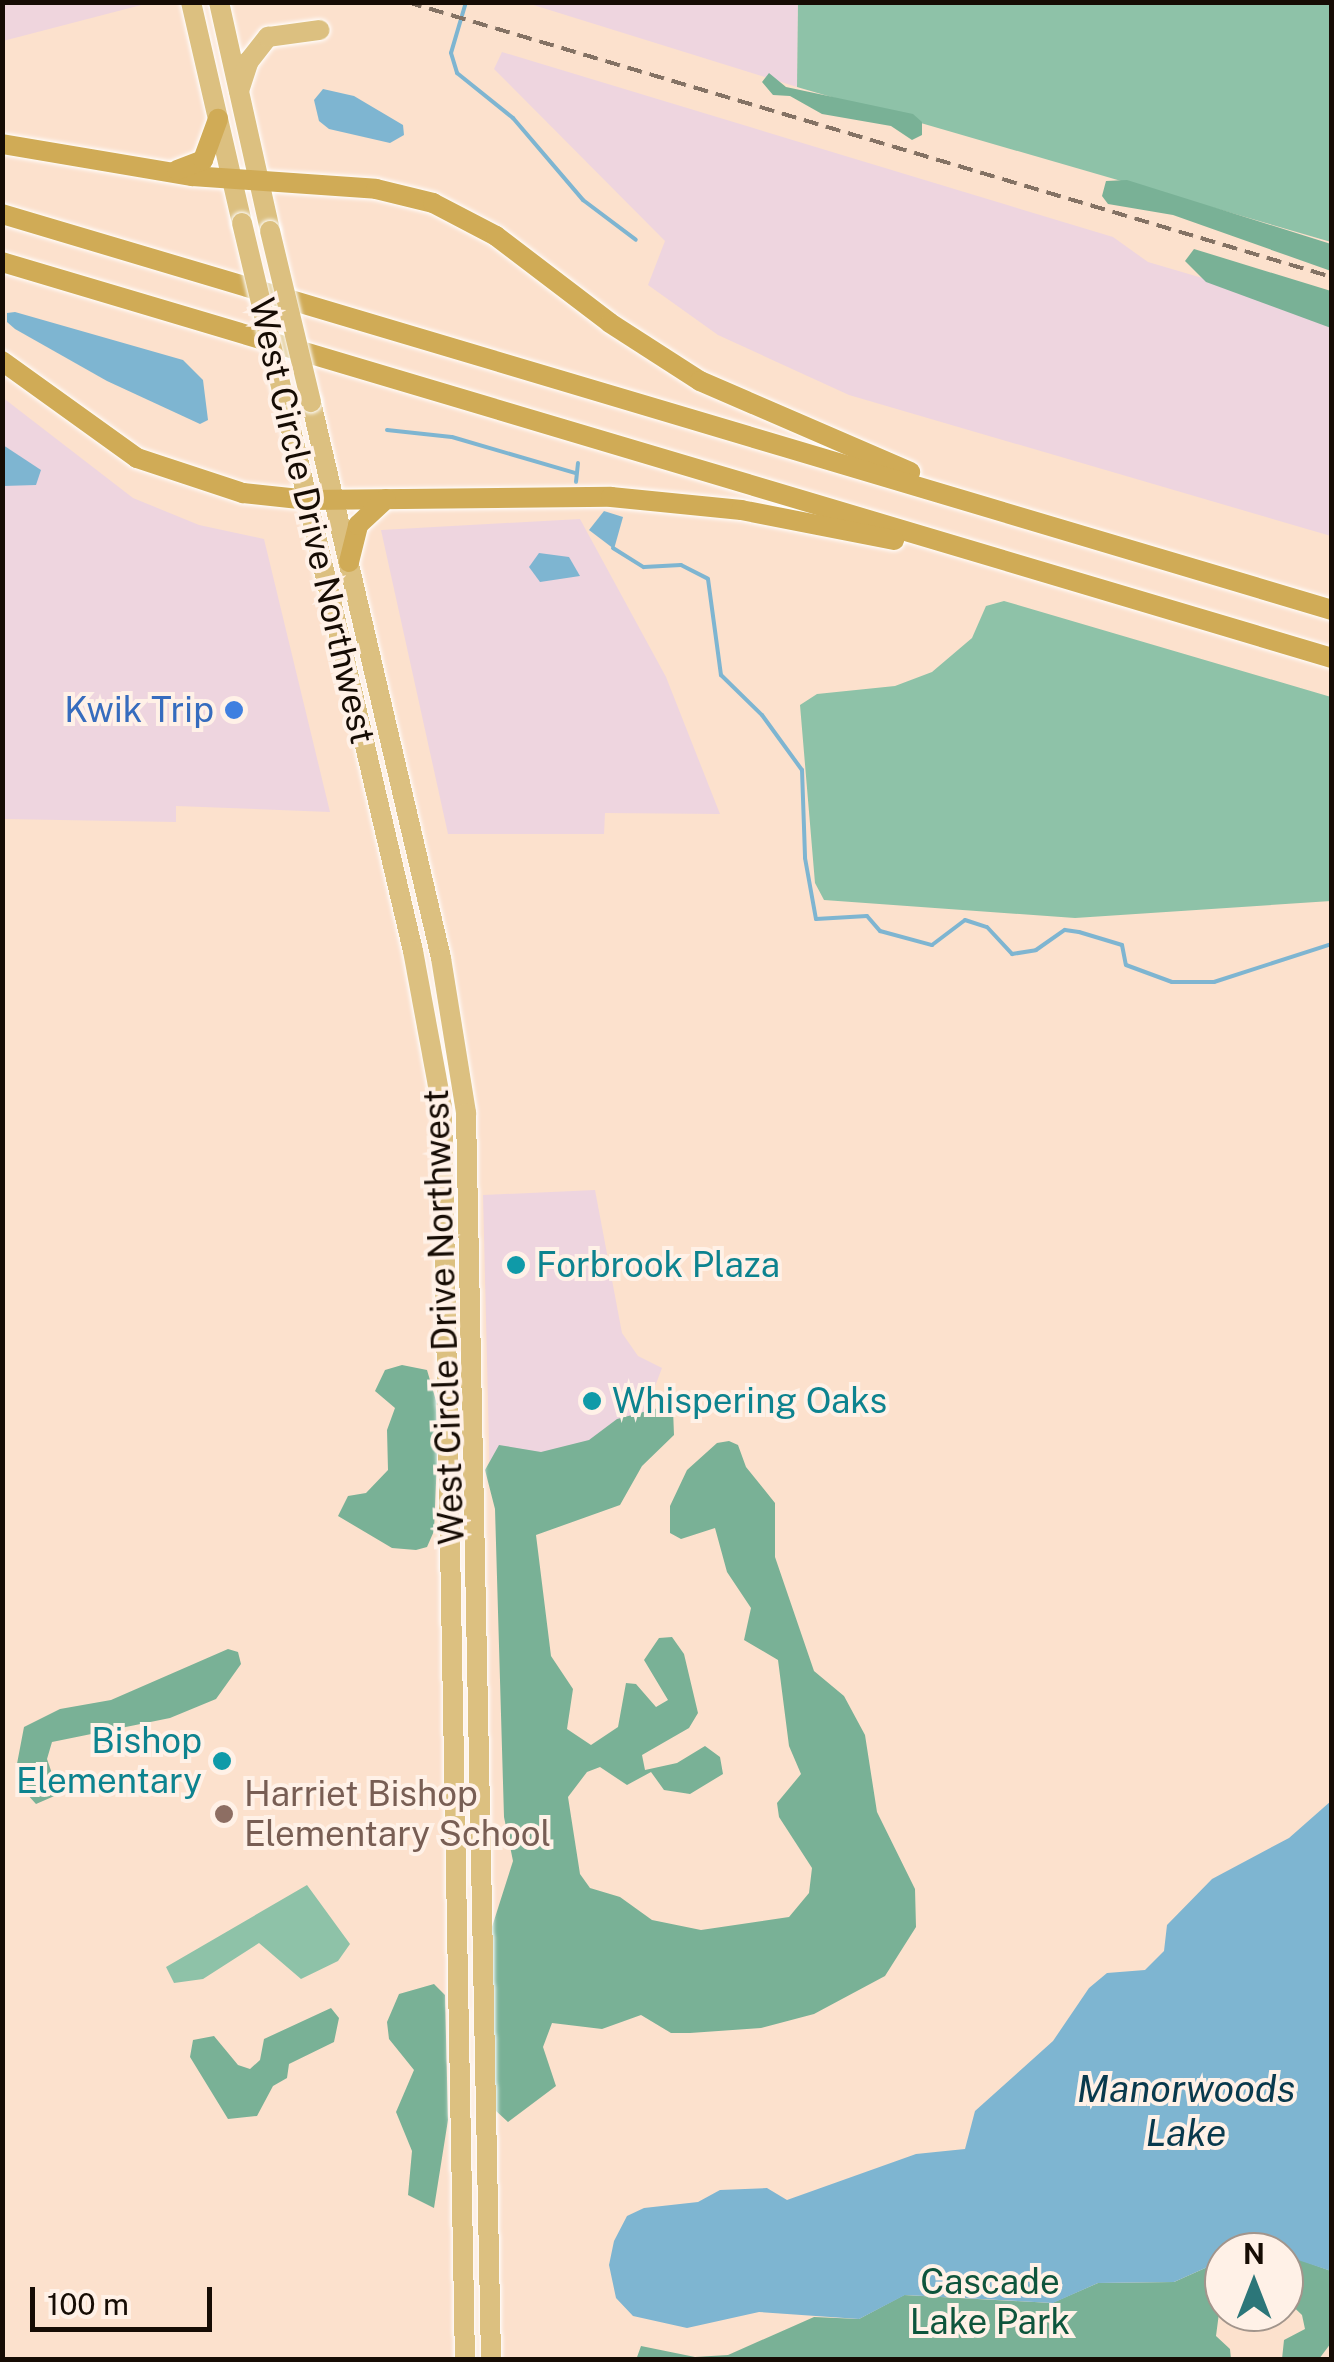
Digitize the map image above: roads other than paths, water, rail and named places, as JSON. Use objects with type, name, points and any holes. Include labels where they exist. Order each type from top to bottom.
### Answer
[{"type":"highway","points":[[165,172],[203,160],[218,119]]},
{"type":"highway","points":[[2,144],[165,172],[260,183],[376,189],[448,209],[700,380],[1042,524]]},
{"type":"highway","points":[[2,214],[1332,610]]},
{"type":"highway","points":[[2,262],[1332,658]]},
{"type":"highway","points":[[2,361],[137,458],[224,489],[309,500],[551,494],[715,506],[846,529],[1106,590]]},
{"type":"highway","points":[[349,562],[358,525],[390,498]]},
{"type":"main road","name":"West Circle Drive Northwest","points":[[191,2],[413,950],[442,1107],[465,2360]]},
{"type":"main road","name":"West Circle Drive Northwest","points":[[219,2],[441,958],[466,1114],[491,2360]]},
{"type":"main road","points":[[239,93],[248,61],[268,37],[320,30]]},
{"type":"water","points":[[323,89],[354,96],[403,125],[404,135],[390,143],[329,129],[319,121],[314,100]]},
{"type":"water","points":[[15,312],[183,360],[203,380],[208,420],[200,424],[107,381],[15,329],[7,322],[7,313]]},
{"type":"water","points":[[3,445],[41,470],[36,485],[3,486]]},
{"type":"water","points":[[604,511],[623,517],[614,549],[589,530]]},
{"type":"water","points":[[539,553],[569,557],[580,576],[540,582],[529,567]]},
{"type":"water","name":"Manorwoods Lake","points":[[1331,1801],[1331,2271],[1304,2262],[1304,2232],[1204,2232],[1204,2269],[1174,2282],[1098,2283],[1053,2303],[905,2295],[859,2319],[759,2312],[687,2328],[633,2316],[616,2298],[609,2265],[614,2241],[627,2216],[644,2208],[698,2202],[720,2190],[767,2188],[787,2200],[916,2154],[965,2149],[975,2111],[1053,2041],[1089,1988],[1107,1973],[1145,1970],[1164,1951],[1167,1925],[1212,1879],[1289,1838]]},
{"type":"waterway","points":[[466,2],[451,53],[457,73],[513,118],[583,200],[636,240]]},
{"type":"waterway","points":[[387,430],[452,437],[575,473]]},
{"type":"waterway","points":[[576,482],[578,463]]},
{"type":"waterway","points":[[613,548],[644,567],[681,565],[708,579],[721,675],[762,715],[802,770],[805,858],[816,919],[867,916],[880,931],[932,945],[965,920],[987,927],[1012,954],[1036,950],[1065,930],[1079,932],[1122,945],[1126,965],[1172,982],[1214,982],[1332,944]]},
{"type":"railway","points":[[407,2],[1332,277]]},
{"type":"place","name":"Kwik Trip","points":[[234,710]]},
{"type":"place","name":"Forbrook Plaza","points":[[516,1265]]},
{"type":"place","name":"Whispering Oaks","points":[[592,1401]]},
{"type":"place","name":"Bishop Elementary","points":[[222,1761]]},
{"type":"place","name":"Harriet Bishop Elementary School","points":[[224,1814]]},
{"type":"park label","name":"Cascade Lake Park","points":[[990,2302]]}]
